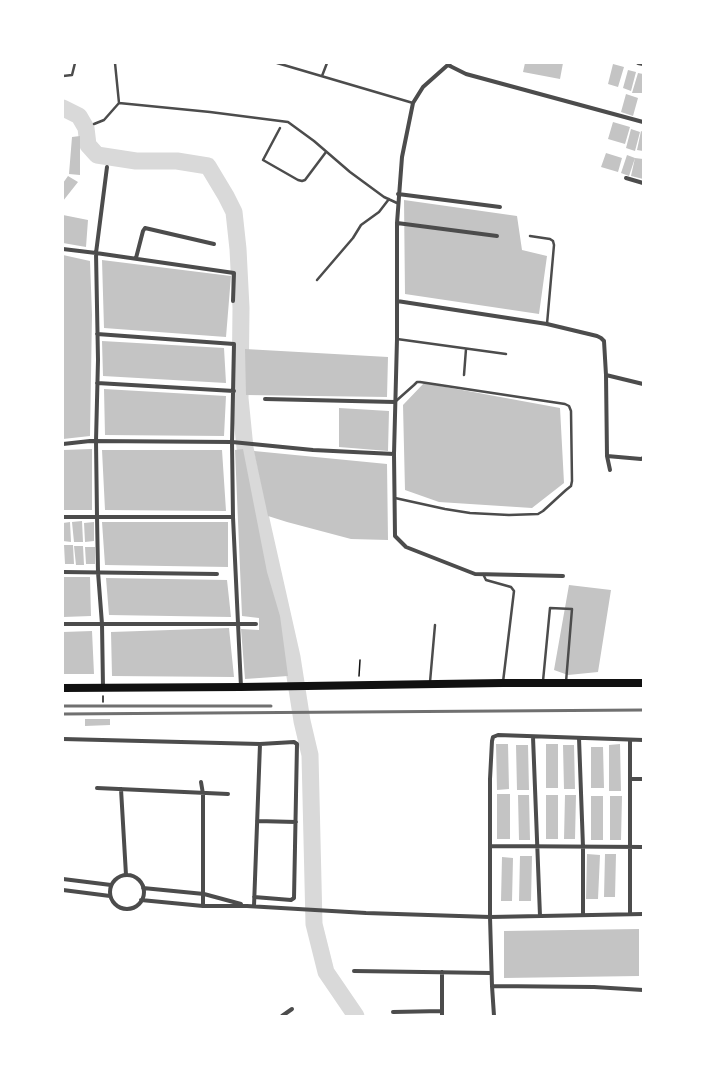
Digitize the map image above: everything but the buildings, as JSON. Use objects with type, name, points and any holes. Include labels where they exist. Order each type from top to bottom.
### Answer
[{"type":"main road","points":[[63,688],[241,687],[359,684],[643,683]]},
{"type":"street","points":[[638,63],[643,64]]},
{"type":"street","points":[[563,576],[475,574],[406,547],[395,536],[394,454],[397,339],[397,203],[402,157],[413,103],[423,87],[449,64],[466,74],[643,122]]},
{"type":"street","points":[[103,687],[102,624],[98,572],[97,516],[96,253],[107,166]]},
{"type":"street","points":[[626,178],[643,183]]},
{"type":"street","points":[[398,194],[500,207]]},
{"type":"street","points":[[397,223],[497,236]]},
{"type":"street","points":[[136,258],[145,228],[214,244]]},
{"type":"street","points":[[63,250],[136,258],[234,273],[233,301]]},
{"type":"street","points":[[397,302],[547,324],[601,338],[604,341],[607,456],[610,470]]},
{"type":"street","points":[[97,334],[234,344],[232,442],[233,517],[241,687]]},
{"type":"street","points":[[606,375],[643,384]]},
{"type":"street","points":[[97,383],[234,391]]},
{"type":"street","points":[[265,399],[395,402]]},
{"type":"street","points":[[63,444],[96,442],[232,442],[313,450],[394,454]]},
{"type":"street","points":[[607,456],[643,458]]},
{"type":"street","points":[[63,516],[233,517]]},
{"type":"street","points":[[63,572],[217,574]]},
{"type":"street","points":[[63,624],[256,624]]},
{"type":"street","points":[[494,1016],[490,917],[493,736],[643,740]]},
{"type":"street","points":[[533,737],[536,846],[540,916]]},
{"type":"street","points":[[579,738],[583,847],[583,915]]},
{"type":"street","points":[[63,739],[260,744],[294,742],[297,744],[294,898],[291,900],[254,898]]},
{"type":"street","points":[[630,740],[630,914]]},
{"type":"street","points":[[253,906],[260,744]]},
{"type":"street","points":[[631,779],[643,779]]},
{"type":"street","points":[[201,782],[203,794],[203,906]]},
{"type":"street","points":[[97,788],[228,794]]},
{"type":"street","points":[[122,789],[126,875]]},
{"type":"street","points":[[257,821],[296,822]]},
{"type":"street","points":[[490,846],[643,847]]},
{"type":"street","points":[[126,875],[134,877],[140,882],[143,888],[141,900],[136,906],[128,909],[117,906],[110,896],[111,885],[117,878],[126,875]]},
{"type":"street","points":[[63,879],[111,885]]},
{"type":"street","points":[[143,888],[204,894],[247,906]]},
{"type":"street","points":[[63,890],[110,896]]},
{"type":"street","points":[[141,900],[203,906],[253,906],[300,910],[490,917],[643,914]]},
{"type":"street","points":[[354,971],[492,973]]},
{"type":"street","points":[[393,1012],[442,1014],[442,972]]},
{"type":"street","points":[[492,986],[594,987],[643,990]]},
{"type":"street","points":[[282,1016],[292,1009]]},
{"type":"lane","points":[[63,76],[72,75],[75,63]]},
{"type":"lane","points":[[94,124],[104,120],[119,103],[115,63]]},
{"type":"lane","points":[[276,63],[286,64],[413,103]]},
{"type":"lane","points":[[322,76],[326,63]]},
{"type":"lane","points":[[119,103],[210,112],[288,122],[350,172],[384,197],[397,203]]},
{"type":"lane","points":[[280,128],[263,160],[298,180],[305,180],[326,152]]},
{"type":"lane","points":[[317,280],[353,238],[361,225],[379,212],[389,199]]},
{"type":"lane","points":[[530,236],[550,239],[553,241],[554,245],[547,324]]},
{"type":"lane","points":[[397,339],[506,354]]},
{"type":"lane","points":[[464,375],[466,349]]},
{"type":"lane","points":[[394,498],[470,513],[509,515],[538,514],[571,486],[572,481],[571,410],[566,404],[420,382],[417,382],[395,402]]},
{"type":"lane","points":[[483,574],[486,580],[511,587],[514,591],[503,683]]},
{"type":"lane","points":[[543,683],[550,608],[572,609],[566,683]]},
{"type":"lane","points":[[430,684],[435,625]]},
{"type":"path","points":[[359,684],[360,660]]},
{"type":"waterway","points":[[63,108],[79,116],[86,128],[88,145],[97,155],[136,161],[177,161],[208,166],[234,212],[238,249],[241,308],[240,398],[245,448],[292,657],[302,721],[310,755],[314,924],[326,972],[356,1016]]},
{"type":"railway","points":[[63,706],[271,706]]},
{"type":"railway","points":[[63,714],[643,710]]}]
